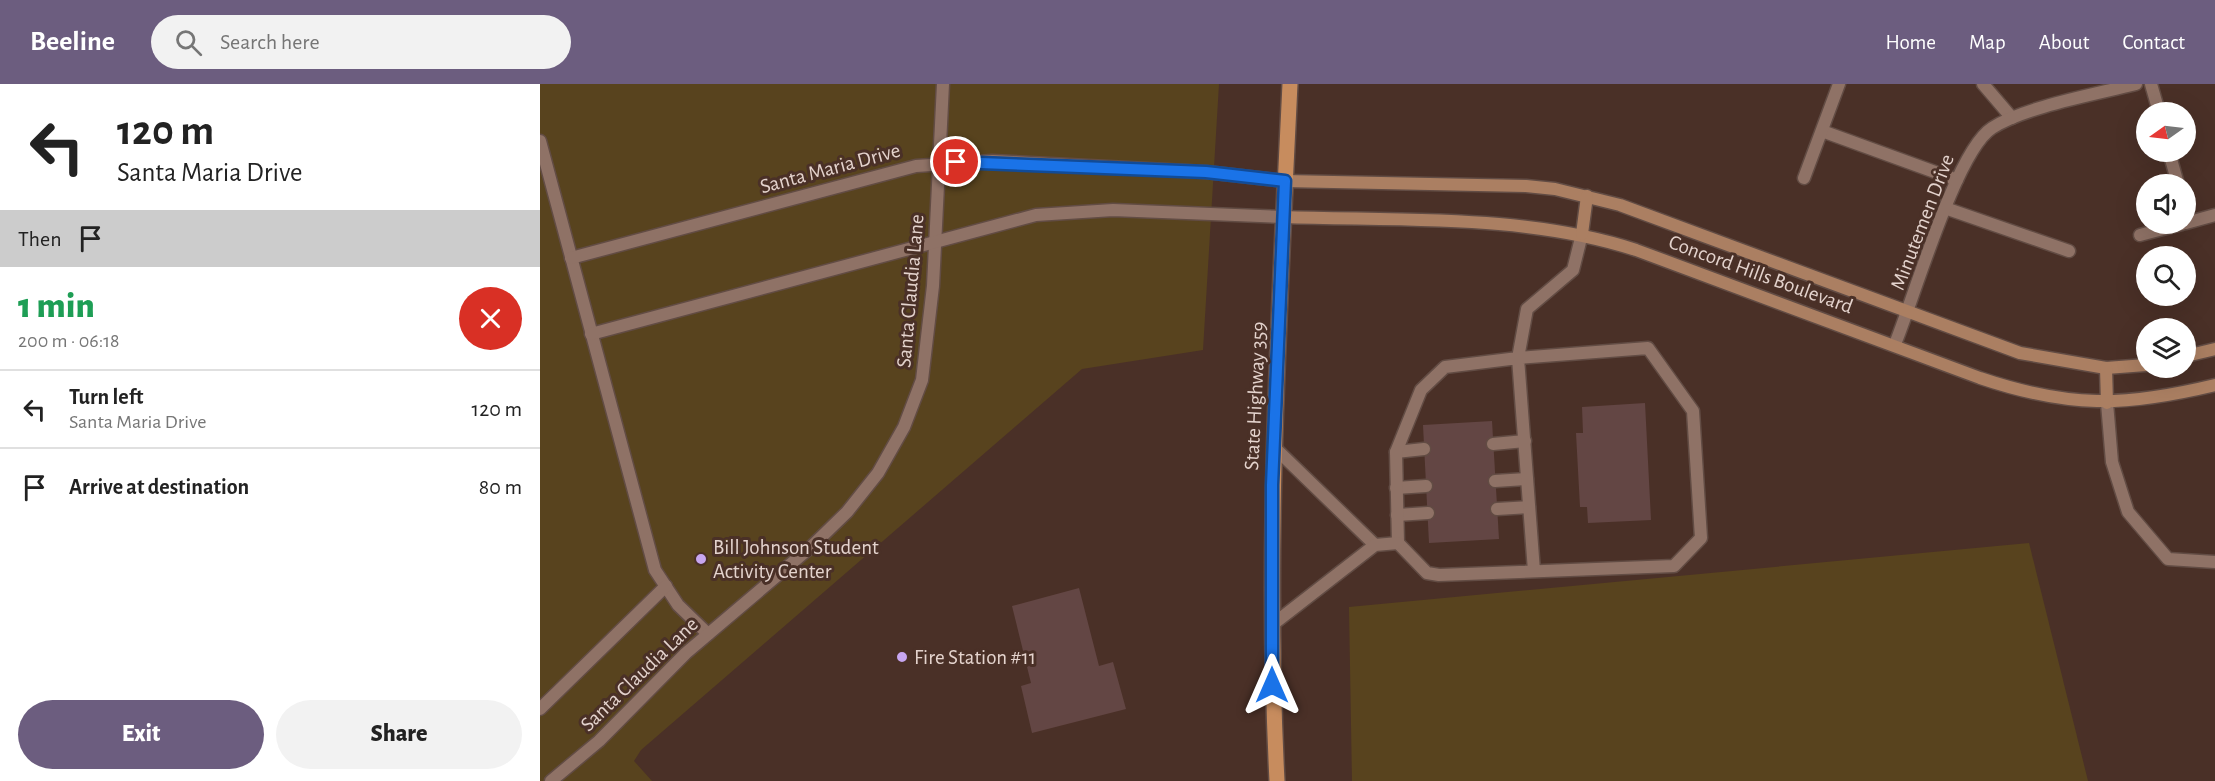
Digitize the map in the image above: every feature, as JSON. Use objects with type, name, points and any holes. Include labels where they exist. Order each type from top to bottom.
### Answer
[{"type":"main road","name":"State Highway 359","points":[[1277,781],[1272,625],[1274,447],[1290,84]]},
{"type":"street","name":"Santa Claudia Lane","points":[[551,781],[599,741],[686,653],[812,546],[847,512],[878,473],[904,427],[922,380],[928,337],[943,84]]},
{"type":"street","points":[[1804,178],[1839,84]]},
{"type":"street","points":[[1983,84],[2012,118]]},
{"type":"street","name":"Minutemen Drive","points":[[1895,344],[1945,208],[1969,154],[1980,138],[1991,128],[2012,118],[2136,84]]},
{"type":"street","points":[[2151,84],[2156,102]]},
{"type":"street","points":[[1822,131],[1958,180]]},
{"type":"street","points":[[540,141],[655,570],[678,605],[708,634]]},
{"type":"street","name":"Santa Maria Drive","points":[[571,258],[883,173],[938,164],[992,161],[1206,172],[1285,181]]},
{"type":"street","name":"Concord Hills Boulevard","points":[[1285,181],[1526,186],[1587,196],[1620,205],[2020,353],[2106,368],[2136,366]]},
{"type":"street","points":[[1534,571],[1518,358],[1527,309],[1573,270],[1582,234],[1587,196]]},
{"type":"street","points":[[1945,208],[2069,251]]},
{"type":"street","points":[[591,334],[1036,215],[1068,211],[1113,210],[1284,217]]},
{"type":"street","points":[[2196,218],[2215,215]]},
{"type":"street","name":"Concord Hills Boulevard","points":[[1284,217],[1537,226],[1582,234],[1636,250],[2020,392],[2063,400],[2107,403],[2137,401],[2215,384]]},
{"type":"street","points":[[1648,348],[1693,411],[1701,538],[1674,566],[1439,575],[1427,573],[1398,543],[1396,452],[1420,390],[1444,367],[1518,358],[1648,348]]},
{"type":"street","points":[[2196,354],[2215,349]]},
{"type":"street","points":[[2106,368],[2112,462],[2128,512],[2168,559],[2215,562]]},
{"type":"street","points":[[1493,444],[1525,441]]},
{"type":"street","points":[[1274,447],[1375,545]]},
{"type":"street","points":[[1396,452],[1424,449]]},
{"type":"street","points":[[1495,481],[1527,479]]},
{"type":"street","points":[[1396,488],[1426,486]]},
{"type":"street","points":[[1497,509],[1529,507]]},
{"type":"street","points":[[1397,515],[1428,513]]},
{"type":"street","points":[[1272,625],[1375,545],[1398,543]]},
{"type":"street","points":[[540,709],[666,586]]},
{"type":"shaded area","name":"Bill Johnson Student Activity Center","points":[[540,84],[1219,84],[1203,350],[1082,369],[641,750],[634,761],[652,781],[540,781]]},
{"type":"shaded area","points":[[2029,543],[2088,781],[1352,781],[1349,607]]},
{"type":"building","points":[[1645,403],[1651,520],[1588,523],[1587,507],[1580,507],[1576,433],[1583,433],[1582,407]]},
{"type":"building","points":[[1492,421],[1499,539],[1429,543],[1423,425]]},
{"type":"building","points":[[1079,588],[1099,666],[1113,662],[1126,709],[1032,733],[1021,686],[1031,683],[1012,606]]},
{"type":"place","name":"Bill Johnson Student Activity Center","points":[[701,559]]},
{"type":"place","name":"Fire Station #11","points":[[902,657]]},
{"type":"route","points":[[956,162],[992,161],[1206,172],[1285,181],[1272,485],[1272,685]]}]
